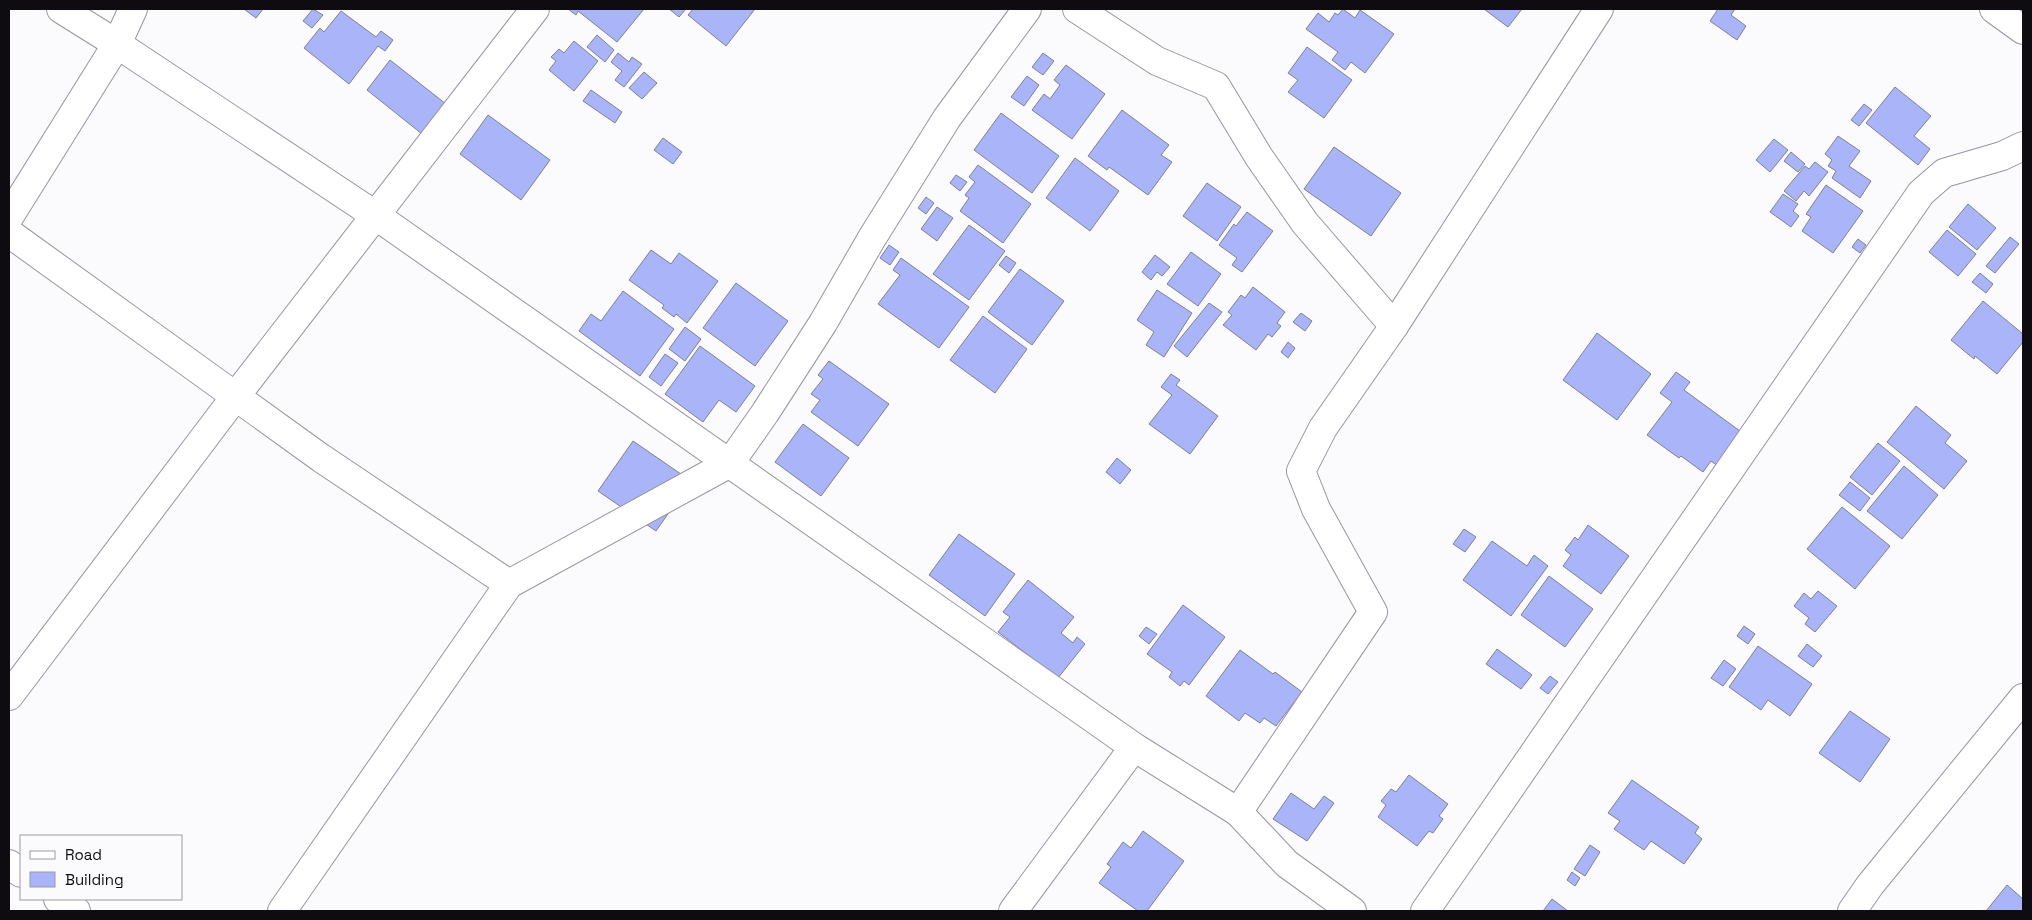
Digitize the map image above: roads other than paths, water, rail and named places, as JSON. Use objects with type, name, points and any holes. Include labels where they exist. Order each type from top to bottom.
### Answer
[{"type":"street","points":[[61,9],[118,44],[375,215],[1134,747],[1238,812],[1287,864],[1352,911]]},
{"type":"street","points":[[9,217],[118,44],[133,9]]},
{"type":"street","points":[[9,696],[235,397],[535,9]]},
{"type":"street","points":[[282,911],[509,584],[730,463],[766,413],[823,324],[872,238],[947,118],[1027,9]]},
{"type":"street","points":[[1076,9],[1157,61],[1216,86],[1259,157],[1305,223],[1394,326]]},
{"type":"street","points":[[1238,812],[1373,612],[1316,509],[1300,471],[1323,428],[1394,326],[1599,9]]},
{"type":"street","points":[[1994,9],[2023,30]]},
{"type":"street","points":[[1425,911],[1921,193],[1944,173],[2002,156],[2023,146]]},
{"type":"street","points":[[9,233],[321,458],[509,584]]},
{"type":"street","points":[[1852,911],[1870,886],[2023,698]]},
{"type":"street","points":[[1013,911],[1134,747]]},
{"type":"street","points":[[9,864],[20,872]]},
{"type":"street","points":[[60,900],[76,911]]}]
